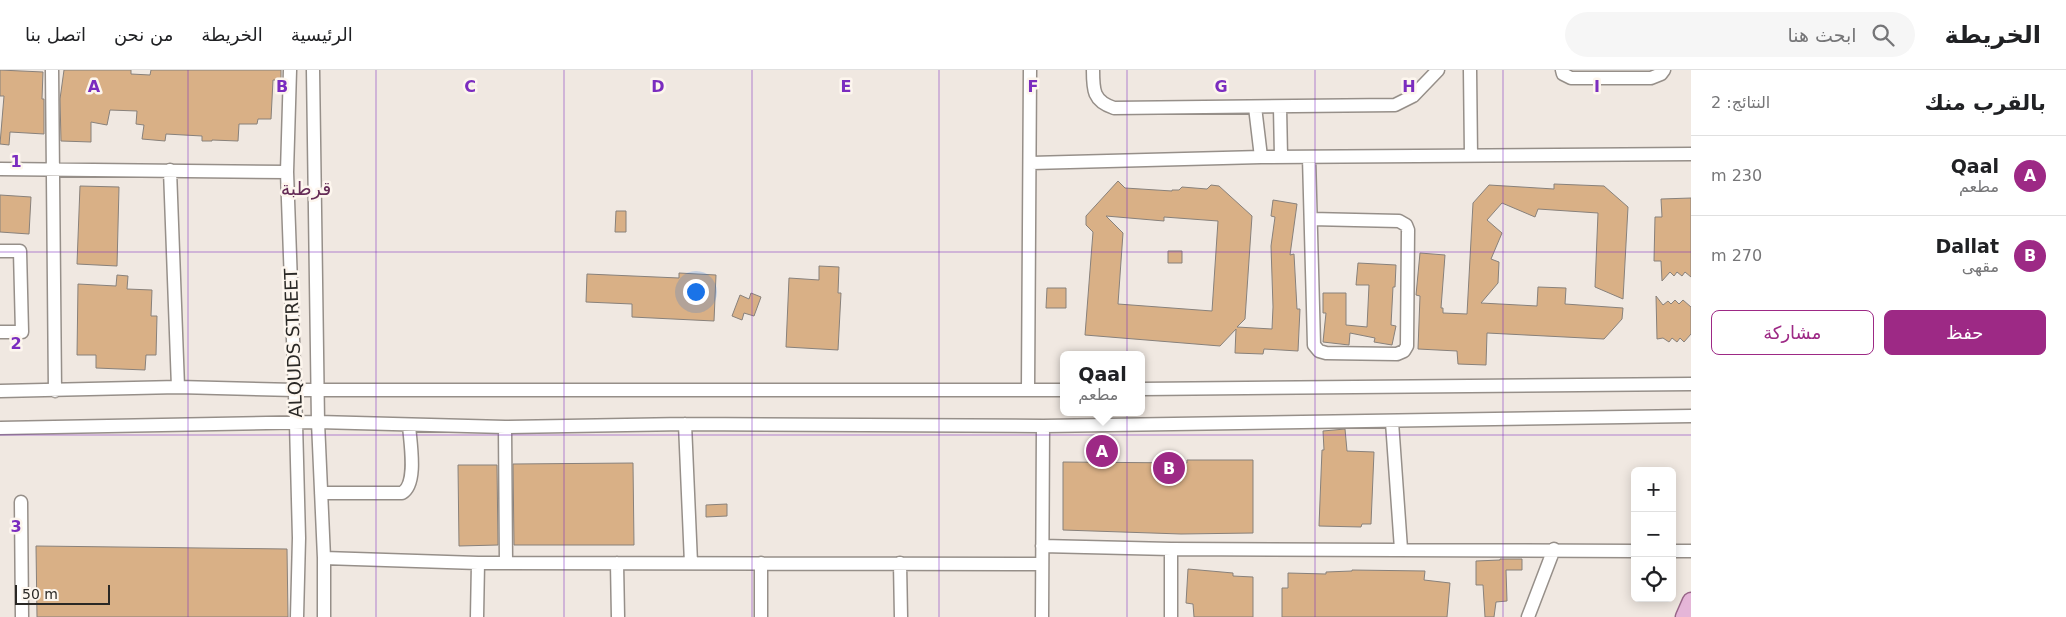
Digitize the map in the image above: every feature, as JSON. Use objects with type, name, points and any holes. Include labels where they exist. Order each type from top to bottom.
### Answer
[{"type":"main road","points":[[1684,617],[1691,601]]},
{"type":"street","points":[[52,70],[55,391]]},
{"type":"street","name":"ALQUDS STREET","points":[[290,70],[287,172],[299,538],[297,617]]},
{"type":"street","name":"ALQUDS STREET","points":[[313,70],[318,422],[324,558],[324,617]]},
{"type":"street","points":[[1028,390],[1031,162],[1030,70]]},
{"type":"street","points":[[1093,70],[1093,88],[1104,105],[1114,108],[1395,105],[1413,96],[1438,70]]},
{"type":"street","points":[[1470,70],[1471,155]]},
{"type":"street","points":[[1562,70],[1562,74],[1571,78],[1651,78],[1661,74],[1664,70]]},
{"type":"street","points":[[1255,107],[1260,158]]},
{"type":"street","points":[[1280,107],[1281,157]]},
{"type":"street","points":[[1031,162],[1281,157],[1691,154]]},
{"type":"street","points":[[1309,157],[1314,345],[1319,351],[1326,353],[1397,354],[1404,352],[1407,346],[1408,230],[1406,225],[1399,221],[1311,219]]},
{"type":"street","points":[[0,169],[287,172]]},
{"type":"street","points":[[170,170],[178,387]]},
{"type":"street","points":[[0,251],[20,250],[22,332],[0,332]]},
{"type":"street","points":[[1145,389],[1691,384]]},
{"type":"street","points":[[0,391],[178,387],[295,390],[1060,390]]},
{"type":"street","points":[[0,428],[318,422],[505,427],[685,424],[1043,426],[1691,416]]},
{"type":"street","points":[[1392,422],[1401,549]]},
{"type":"street","points":[[685,424],[691,563]]},
{"type":"street","points":[[321,493],[402,493],[406,490],[410,486],[412,466],[408,425]]},
{"type":"street","points":[[1042,617],[1043,426]]},
{"type":"street","points":[[505,427],[506,563]]},
{"type":"street","points":[[22,502],[22,617]]},
{"type":"street","points":[[1042,546],[1171,549],[1631,550]]},
{"type":"street","points":[[1171,549],[1171,617]]},
{"type":"street","points":[[1528,617],[1554,549]]},
{"type":"street","points":[[1676,551],[1691,552]]},
{"type":"street","points":[[324,558],[478,563],[1042,564]]},
{"type":"street","points":[[477,617],[478,563]]},
{"type":"street","points":[[617,563],[618,617]]},
{"type":"street","points":[[761,617],[762,563]]},
{"type":"street","points":[[900,563],[901,617]]},
{"type":"building","points":[[0,70],[43,72],[44,134],[10,132],[9,145],[0,144],[4,96],[0,96]]},
{"type":"building","points":[[64,70],[131,70],[131,74],[150,75],[151,70],[281,70],[281,80],[273,80],[271,119],[258,119],[257,124],[239,124],[238,141],[202,141],[202,136],[166,134],[165,141],[142,139],[144,125],[136,124],[137,111],[110,110],[107,125],[91,122],[91,142],[61,141],[60,99]]},
{"type":"building","points":[[1118,181],[1125,188],[1172,191],[1179,190],[1182,187],[1207,189],[1211,185],[1219,186],[1252,216],[1245,319],[1237,327],[1272,329],[1271,246],[1275,217],[1271,216],[1273,200],[1297,204],[1290,255],[1294,254],[1297,309],[1300,309],[1298,351],[1264,349],[1263,354],[1235,353],[1236,329],[1220,346],[1085,335],[1093,232],[1086,225],[1086,216]],"holes":[[[1106,216],[1164,221],[1164,217],[1218,221],[1212,311],[1118,304],[1123,233]]]},
{"type":"building","points":[[1554,184],[1604,186],[1628,207],[1623,299],[1595,287],[1598,213],[1538,209],[1535,217],[1502,203],[1487,220],[1502,233],[1491,259],[1499,262],[1498,283],[1481,303],[1537,306],[1538,287],[1566,288],[1565,304],[1623,308],[1622,319],[1604,339],[1487,333],[1486,365],[1458,364],[1457,351],[1418,349],[1420,296],[1416,295],[1420,253],[1445,255],[1441,308],[1443,308],[1443,313],[1467,314],[1473,203],[1489,185],[1554,189]]},
{"type":"building","points":[[80,186],[119,187],[117,266],[77,264]]},
{"type":"building","points":[[0,195],[31,197],[29,234],[0,232]]},
{"type":"building","points":[[1691,198],[1691,277],[1685,272],[1682,276],[1677,272],[1674,276],[1670,272],[1662,281],[1661,261],[1654,261],[1655,217],[1662,217],[1661,199]]},
{"type":"building","points":[[616,211],[626,211],[626,232],[615,232]]},
{"type":"building","points":[[1168,251],[1182,251],[1182,263],[1168,263]]},
{"type":"building","points":[[1358,263],[1396,265],[1391,325],[1396,326],[1392,345],[1374,342],[1375,338],[1350,333],[1349,345],[1323,342],[1326,313],[1323,313],[1323,293],[1346,293],[1346,325],[1367,327],[1369,285],[1356,285]]},
{"type":"building","points":[[819,266],[839,267],[838,293],[841,293],[838,350],[786,347],[789,278],[819,280]]},
{"type":"building","points":[[679,273],[716,275],[714,321],[632,317],[632,304],[586,302],[587,274],[679,278]]},
{"type":"building","points":[[117,275],[128,276],[127,289],[152,290],[151,316],[157,316],[156,355],[146,355],[145,370],[96,368],[96,355],[77,355],[78,284],[116,286]]},
{"type":"building","points":[[1047,288],[1066,288],[1066,308],[1046,308]]},
{"type":"building","points":[[751,293],[761,297],[754,316],[744,313],[742,320],[732,316],[740,295],[749,299]]},
{"type":"building","points":[[1656,296],[1663,305],[1668,301],[1671,304],[1675,300],[1679,304],[1683,300],[1691,307],[1691,334],[1684,342],[1680,338],[1677,342],[1672,338],[1669,342],[1663,338],[1657,339]]},
{"type":"building","points":[[1345,429],[1347,451],[1374,452],[1371,524],[1362,524],[1361,527],[1319,526],[1322,450],[1324,450],[1323,431]]},
{"type":"building","points":[[1187,460],[1253,460],[1253,533],[1181,534],[1063,530],[1063,462],[1187,463]]},
{"type":"building","points":[[633,463],[634,545],[514,545],[513,464]]},
{"type":"building","points":[[458,465],[497,465],[498,545],[459,546]]},
{"type":"building","points":[[727,504],[727,516],[706,517],[706,505]]},
{"type":"building","points":[[36,546],[287,549],[288,617],[37,617]]},
{"type":"building","points":[[1522,559],[1522,570],[1506,570],[1507,601],[1496,602],[1494,617],[1485,617],[1483,585],[1476,585],[1476,561]]},
{"type":"building","points":[[1188,569],[1233,573],[1233,576],[1253,577],[1253,617],[1194,617],[1193,604],[1186,603]]},
{"type":"building","points":[[1352,570],[1425,571],[1424,580],[1450,583],[1447,617],[1282,617],[1282,588],[1288,588],[1288,573],[1326,574],[1326,572]]},
{"type":"place","name":"Qaal","points":[[1102,451]]},
{"type":"place","name":"Dallat","points":[[1169,468]]},
{"type":"district","name":"قرطبة","points":[[306,188]]}]
